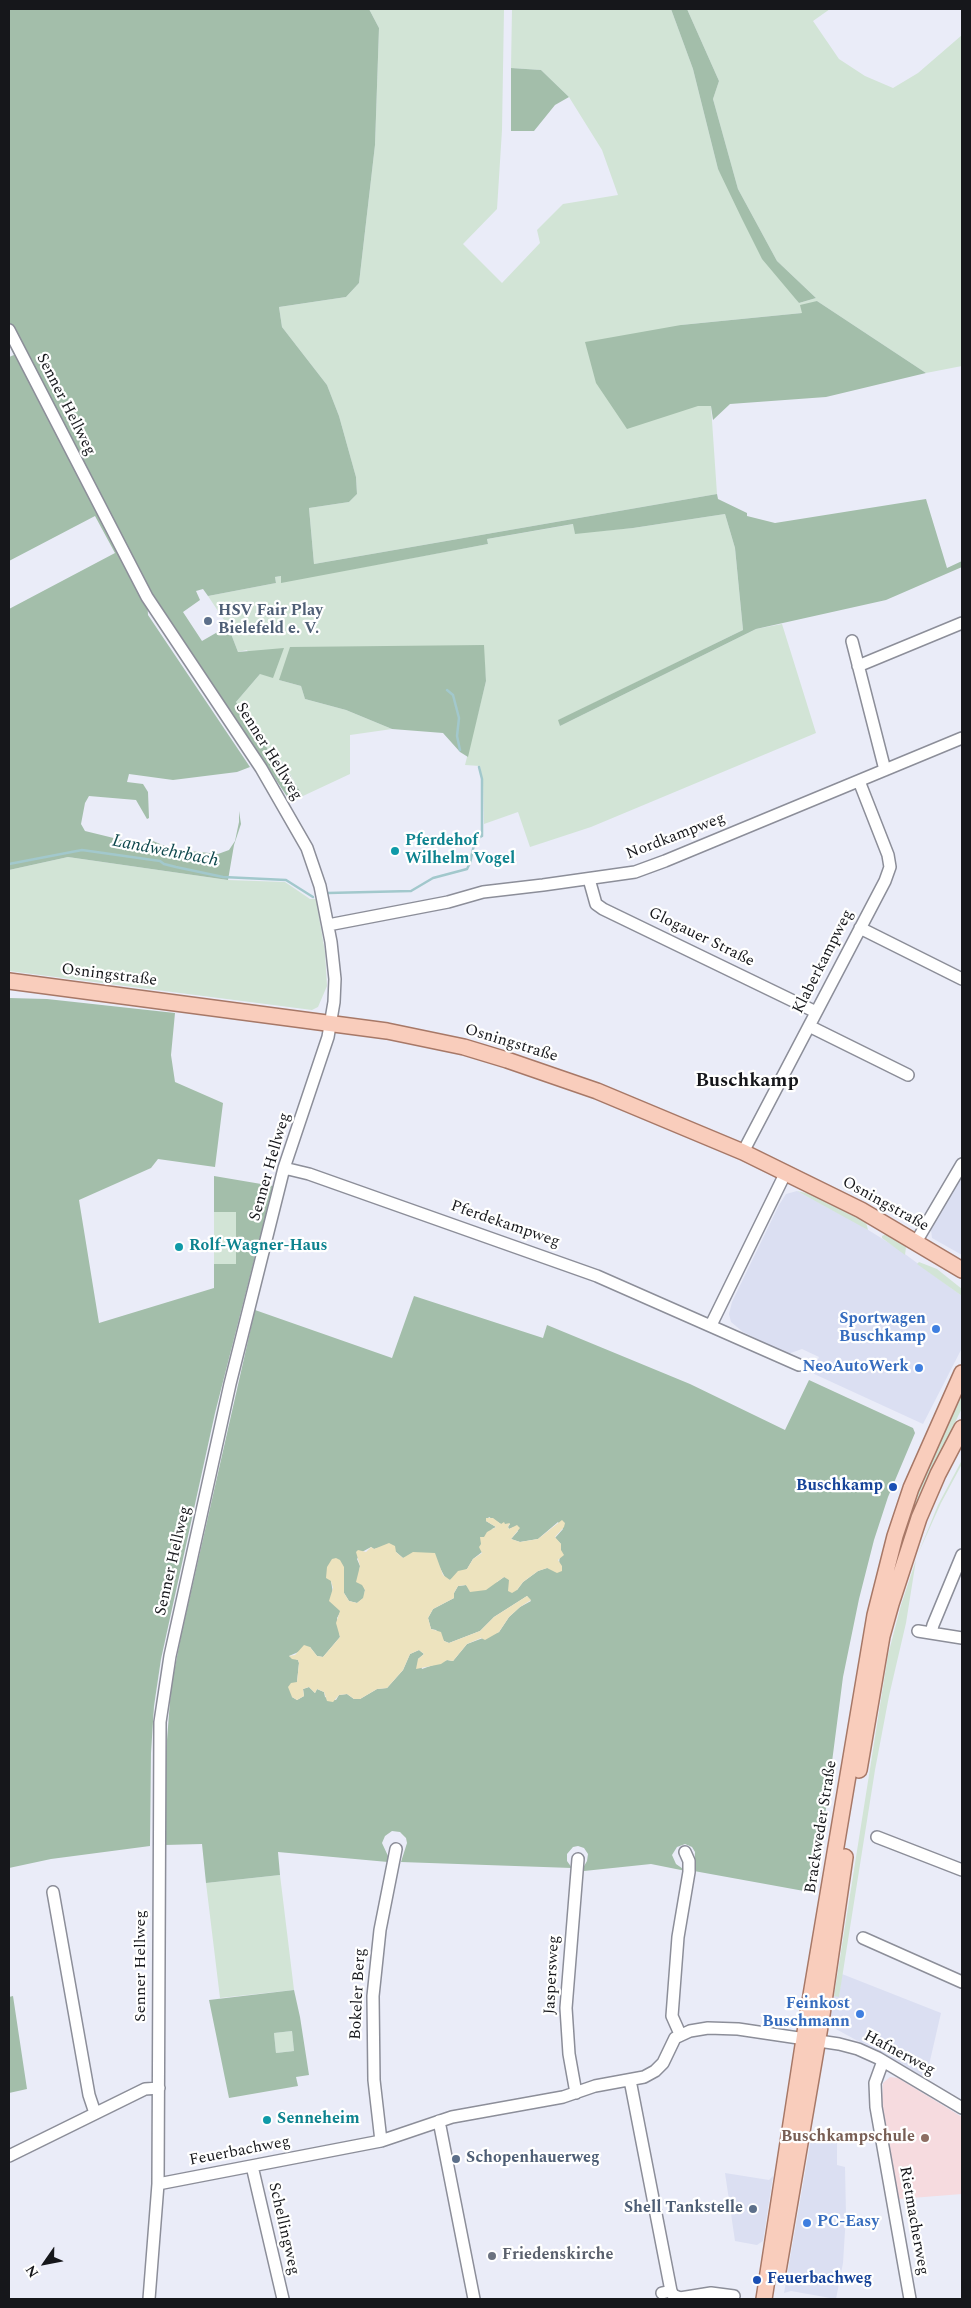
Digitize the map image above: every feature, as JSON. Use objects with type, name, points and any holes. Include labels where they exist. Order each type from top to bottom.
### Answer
[{"type":"main road","name":"Osningstraße","points":[[9,981],[331,1023],[442,1042],[531,1067],[642,1109],[786,1172],[916,1242],[962,1270]]},
{"type":"main road","name":"Brackweder Straße","points":[[773,2299],[871,1633],[895,1536],[911,1488],[962,1373]]},
{"type":"main road","name":"Brackweder Straße","points":[[764,2299],[886,1621],[919,1518],[938,1474],[962,1428]]},
{"type":"street","name":"Senner Hellweg","points":[[9,330],[147,597],[261,768],[307,848],[316,872],[328,925],[335,979],[331,1023],[284,1168],[230,1384],[170,1656],[160,1722],[158,2184],[149,2299]]},
{"type":"street","points":[[858,666],[962,623]]},
{"type":"street","points":[[852,641],[885,770]]},
{"type":"street","name":"Nordkampweg","points":[[328,925],[448,902],[483,892],[589,879],[648,868],[962,738]]},
{"type":"street","name":"Klaberkampweg","points":[[743,1152],[885,881],[890,867],[888,856],[858,781]]},
{"type":"street","name":"Glogauer Straße","points":[[589,879],[596,904],[603,909],[816,1012]]},
{"type":"street","points":[[860,928],[962,979]]},
{"type":"street","points":[[809,1026],[908,1075]]},
{"type":"street","points":[[916,1242],[962,1164]]},
{"type":"street","name":"Pferdekampweg","points":[[284,1168],[309,1174],[569,1265],[711,1325],[799,1365]]},
{"type":"street","points":[[711,1325],[786,1172]]},
{"type":"street","points":[[931,1633],[932,1625],[962,1556]]},
{"type":"street","points":[[918,1631],[962,1638]]},
{"type":"street","points":[[877,1837],[962,1870]]},
{"type":"street","name":"Bokeler Berg","points":[[381,2141],[374,2080],[373,1996],[380,1930],[396,1849]]},
{"type":"street","points":[[685,1852],[689,1861],[689,1872],[678,1937],[672,2016],[680,2034],[698,2029],[718,2027],[810,2040]]},
{"type":"street","name":"Jaspersweg","points":[[576,2093],[569,2054],[566,2008],[578,1859]]},
{"type":"street","points":[[53,1892],[89,2095],[95,2113]]},
{"type":"street","points":[[863,1938],[962,1982]]},
{"type":"street","name":"Feuerbachweg","points":[[158,2184],[381,2141],[467,2114],[563,2098],[595,2086],[644,2077],[659,2068],[672,2043],[680,2034]]},
{"type":"street","name":"Hafnerweg","points":[[810,2040],[858,2049],[883,2061],[962,2108]]},
{"type":"street","name":"Rietmacherweg","points":[[883,2061],[875,2083],[876,2106],[910,2299]]},
{"type":"street","points":[[630,2080],[667,2292],[680,2298],[711,2293],[734,2296]]},
{"type":"street","points":[[9,2156],[145,2089],[159,2088]]},
{"type":"street","points":[[440,2121],[474,2299]]},
{"type":"street","name":"Schellingweg","points":[[252,2166],[283,2299]]},
{"type":"shaded area","points":[[962,1171],[962,1255],[932,1238],[931,1230]]},
{"type":"shaded area","points":[[797,1191],[857,1223],[894,1246],[962,1296],[962,1348],[923,1424],[812,1373],[819,1357],[802,1349],[788,1354],[743,1332],[731,1322],[729,1314],[732,1302],[779,1205],[786,1194]]},
{"type":"shaded area","points":[[842,1974],[941,2013],[926,2078],[834,2028],[830,2020],[834,1996],[839,1996]]},
{"type":"shaded area","name":"Buschkampschule","points":[[890,2077],[898,2078],[962,2117],[962,2194],[899,2199],[882,2102],[883,2083]]},
{"type":"shaded area","points":[[815,2135],[837,2139],[837,2165],[845,2167],[846,2215],[843,2263],[836,2299],[791,2291],[784,2293],[810,2144]]},
{"type":"shaded area","points":[[725,2173],[769,2180],[773,2176],[763,2241],[757,2245],[735,2241]]},
{"type":"green space","points":[[9,9],[369,9],[379,28],[375,145],[359,283],[346,297],[279,307],[282,327],[327,385],[339,416],[356,477],[357,494],[349,502],[309,508],[314,564],[717,494],[718,499],[747,513],[747,516],[775,523],[926,499],[947,568],[962,561],[962,567],[886,600],[756,629],[560,726],[558,720],[743,630],[735,548],[725,514],[633,528],[575,534],[573,524],[487,539],[488,544],[281,583],[281,576],[275,577],[276,583],[208,596],[203,589],[196,591],[200,600],[183,612],[202,641],[228,626],[238,652],[284,648],[273,678],[260,674],[236,702],[273,757],[282,762],[303,796],[289,803],[288,798],[153,595],[147,598],[148,615],[250,767],[237,772],[173,780],[129,774],[127,782],[143,784],[148,792],[149,818],[147,819],[136,800],[89,796],[85,803],[81,824],[85,831],[139,844],[153,841],[172,849],[218,854],[229,850],[235,841],[239,811],[241,824],[234,845],[228,880],[68,857],[9,870],[9,609],[115,553],[95,516],[9,561],[9,357],[14,355],[9,345]]},
{"type":"green space","points":[[369,9],[504,9],[502,130],[497,209],[463,244],[502,283],[540,243],[537,230],[563,204],[618,195],[602,150],[569,97],[541,70],[511,68],[512,9],[671,9],[693,69],[718,169],[799,303],[816,298],[777,261],[738,189],[713,99],[719,81],[687,9],[830,9],[813,21],[839,59],[865,76],[893,88],[918,73],[962,35],[962,366],[926,373],[817,301],[802,313],[681,325],[698,406],[711,406],[717,494],[314,564],[309,508],[349,502],[357,494],[356,477],[339,416],[327,385],[282,327],[279,307],[346,297],[359,283],[375,145],[379,28]]},
{"type":"green space","points":[[671,9],[687,9],[719,81],[713,99],[738,189],[777,261],[816,298],[799,303],[762,259],[718,169],[693,69]]},
{"type":"green space","points":[[511,68],[541,70],[569,97],[555,105],[534,131],[511,131]]},
{"type":"green space","points":[[817,301],[926,373],[826,397],[730,404],[713,420],[711,406],[698,406],[627,429],[596,383],[585,342],[681,325],[802,313],[800,305]]},
{"type":"green space","points":[[725,514],[735,548],[743,630],[559,720],[560,726],[756,629],[782,624],[816,733],[591,827],[530,847],[518,812],[484,824],[483,783],[480,766],[465,765],[486,681],[483,646],[279,680],[301,686],[305,699],[346,710],[392,729],[350,735],[350,774],[303,796],[283,762],[273,757],[236,702],[260,674],[247,650],[238,652],[228,626],[208,596],[276,583],[275,577],[281,576],[281,582],[488,544],[487,539],[574,524],[575,533],[633,528]]},
{"type":"green space","points":[[484,645],[486,681],[468,757],[460,752],[443,733],[392,729],[346,710],[305,699],[301,686],[279,680],[290,647]]},
{"type":"green space","points":[[68,857],[228,880],[285,882],[310,899],[316,899],[325,952],[327,986],[318,1007],[312,1010],[9,971],[9,870]]},
{"type":"green space","points":[[9,998],[47,999],[175,1013],[171,1055],[175,1082],[223,1103],[215,1167],[158,1159],[151,1168],[79,1200],[99,1323],[214,1288],[214,1264],[236,1264],[236,1212],[214,1212],[214,1176],[273,1186],[215,1413],[161,1659],[154,1706],[151,1753],[150,1846],[51,1859],[9,1868]]},
{"type":"green space","points":[[797,1191],[806,1193],[809,1191],[845,1210],[866,1222],[868,1230]]},
{"type":"green space","points":[[214,1212],[236,1212],[236,1264],[214,1264]]},
{"type":"green space","points":[[886,1234],[906,1247],[905,1255],[882,1238]]},
{"type":"green space","points":[[919,1262],[937,1269],[962,1289],[962,1296],[917,1264]]},
{"type":"green space","points":[[414,1296],[543,1338],[547,1325],[690,1384],[785,1430],[809,1380],[913,1428],[915,1433],[888,1497],[874,1540],[859,1599],[843,1677],[815,1893],[694,1871],[695,1852],[692,1847],[685,1844],[677,1847],[672,1855],[676,1864],[686,1871],[651,1864],[584,1871],[583,1868],[588,1854],[584,1848],[578,1846],[573,1847],[567,1854],[567,1861],[572,1868],[401,1862],[407,1843],[406,1838],[400,1832],[392,1831],[385,1836],[382,1843],[388,1856],[388,1862],[278,1852],[280,1875],[206,1883],[202,1844],[165,1845],[166,1753],[171,1688],[181,1636],[255,1310],[392,1358]],"holes":[[[489,1517],[501,1524],[510,1524],[509,1529],[514,1527],[518,1531],[511,1539],[520,1542],[538,1539],[558,1522],[563,1529],[555,1538],[561,1544],[559,1564],[538,1571],[523,1582],[517,1590],[507,1577],[497,1582],[468,1587],[466,1585],[458,1586],[454,1593],[454,1598],[433,1609],[428,1618],[431,1629],[436,1630],[444,1641],[449,1643],[480,1631],[494,1617],[527,1596],[531,1601],[520,1607],[509,1617],[499,1632],[467,1644],[453,1661],[447,1660],[422,1669],[418,1659],[424,1654],[419,1650],[410,1654],[403,1670],[387,1688],[377,1689],[360,1699],[354,1699],[347,1694],[339,1695],[336,1700],[325,1697],[324,1692],[317,1689],[315,1693],[309,1687],[303,1689],[304,1696],[297,1700],[292,1697],[297,1682],[299,1663],[298,1660],[289,1656],[310,1647],[317,1656],[323,1657],[340,1637],[337,1618],[341,1611],[335,1605],[331,1581],[344,1567],[344,1593],[349,1601],[357,1603],[364,1598],[365,1590],[359,1574],[360,1566],[357,1559],[362,1552],[371,1547],[374,1549],[382,1547],[396,1552],[403,1558],[407,1557],[440,1568],[446,1579],[450,1580],[467,1569],[473,1559],[482,1552],[492,1529],[496,1527],[486,1521]]]},
{"type":"green space","points":[[962,1386],[962,1408],[929,1477],[883,1613],[896,1550],[912,1502]]},
{"type":"green space","points":[[962,1460],[962,1464],[941,1503],[918,1554],[938,1505]]},
{"type":"green space","points":[[916,1560],[906,1623],[889,1696],[875,1770],[839,1997],[834,1996],[888,1655],[901,1605]]},
{"type":"green space","points":[[280,1875],[294,1990],[220,1998],[206,1883]]},
{"type":"green space","points":[[294,1990],[309,2075],[296,2077],[298,2086],[229,2098],[209,2000]],"holes":[[[292,2031],[294,2051],[276,2053],[274,2033]]]},
{"type":"green space","points":[[13,1996],[27,2089],[9,2093],[9,1997]]},
{"type":"green space","points":[[292,2031],[294,2051],[276,2053],[274,2033]]},
{"type":"sand","points":[[486,1518],[493,1518],[501,1524],[504,1522],[505,1524],[510,1523],[509,1529],[517,1525],[520,1528],[511,1539],[520,1542],[538,1539],[562,1520],[565,1523],[564,1527],[555,1537],[561,1544],[561,1550],[564,1555],[558,1560],[562,1566],[562,1571],[557,1573],[547,1568],[538,1571],[512,1593],[508,1591],[509,1580],[504,1577],[486,1590],[470,1592],[466,1585],[458,1586],[454,1593],[454,1598],[433,1609],[428,1618],[431,1629],[441,1632],[444,1641],[449,1643],[480,1631],[494,1617],[527,1596],[531,1600],[509,1617],[499,1632],[485,1640],[481,1638],[467,1644],[453,1661],[447,1660],[441,1664],[416,1669],[418,1659],[424,1654],[419,1650],[410,1654],[403,1670],[387,1688],[377,1689],[360,1699],[354,1699],[347,1694],[339,1695],[333,1702],[327,1701],[324,1692],[317,1689],[315,1693],[309,1687],[303,1689],[304,1696],[297,1700],[292,1697],[288,1687],[291,1683],[297,1682],[299,1663],[298,1660],[292,1659],[289,1656],[295,1655],[304,1645],[310,1647],[317,1656],[323,1657],[340,1637],[336,1623],[340,1611],[329,1601],[333,1588],[331,1581],[326,1578],[327,1567],[332,1559],[340,1560],[344,1567],[344,1593],[349,1601],[357,1603],[363,1598],[365,1590],[362,1585],[356,1582],[360,1566],[356,1552],[358,1550],[366,1552],[371,1547],[374,1549],[389,1543],[395,1546],[396,1552],[403,1558],[413,1552],[435,1553],[443,1575],[450,1580],[458,1571],[467,1569],[473,1559],[482,1553],[479,1547],[481,1544],[480,1537],[484,1537],[487,1532],[496,1527],[486,1521]]},
{"type":"waterway","name":"Landwehrbach","points":[[447,690],[453,695],[459,718],[457,736],[460,750]]},
{"type":"waterway","name":"Landwehrbach","points":[[328,893],[411,891],[433,878],[467,869],[475,840],[482,836],[482,779],[479,767]]},
{"type":"waterway","name":"Landwehrbach","points":[[9,864],[82,850],[160,861],[164,864],[223,877],[286,880],[313,897]]},
{"type":"place","name":"HSV Fair Play Bielefeld e. V.","points":[[208,621]]},
{"type":"place","name":"Pferdehof Wilhelm Vogel","points":[[395,851]]},
{"type":"place","name":"Rolf-Wagner-Haus","points":[[179,1247]]},
{"type":"place","name":"Sportwagen Buschkamp","points":[[936,1329]]},
{"type":"place","name":"NeoAutoWerk","points":[[919,1368]]},
{"type":"place","name":"Buschkamp","points":[[893,1487]]},
{"type":"place","name":"Feinkost Buschmann","points":[[860,2014]]},
{"type":"place","name":"Senneheim","points":[[267,2120]]},
{"type":"place","name":"Buschkampschule","points":[[925,2138]]},
{"type":"place","name":"Schopenhauerweg","points":[[456,2159]]},
{"type":"place","name":"Shell Tankstelle","points":[[753,2209]]},
{"type":"place","name":"PC-Easy","points":[[807,2223]]},
{"type":"place","name":"Friedenskirche","points":[[492,2256]]},
{"type":"place","name":"Feuerbachweg","points":[[757,2280]]},
{"type":"district","name":"Buschkamp","points":[[747,1082]]}]
